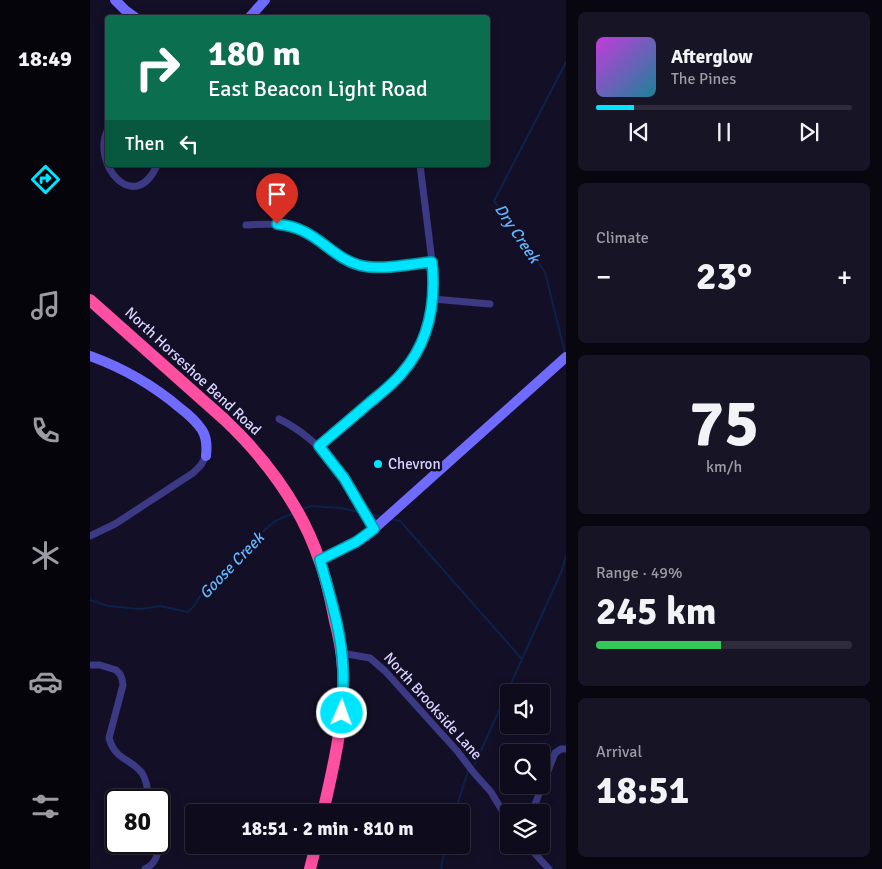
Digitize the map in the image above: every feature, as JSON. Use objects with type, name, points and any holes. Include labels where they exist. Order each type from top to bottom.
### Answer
[{"type":"highway","name":"North Horseshoe Bend Road","points":[[90,300],[225,420],[256,452],[289,498],[307,531],[320,560],[333,608],[339,635],[343,669],[339,738],[325,804]]},
{"type":"highway","points":[[310,869],[314,854]]},
{"type":"main road","points":[[115,0],[132,15]]},
{"type":"main road","points":[[252,15],[265,0]]},
{"type":"main road","points":[[90,356],[110,363],[137,377],[185,412],[202,430],[206,438],[206,456]]},
{"type":"main road","points":[[320,560],[356,542],[374,529],[563,359]]},
{"type":"street","points":[[98,141],[105,131]]},
{"type":"street","points":[[112,183],[121,186],[140,184],[148,178],[156,167]]},
{"type":"street","points":[[319,446],[393,383],[416,354],[427,328],[433,299],[434,278],[420,167]]},
{"type":"street","points":[[246,225],[277,224],[296,228],[312,236],[350,261],[367,267],[432,262]]},
{"type":"street","points":[[433,299],[490,304]]},
{"type":"street","name":"North Horseshoe Bend Road","points":[[279,419],[296,428],[319,446],[344,478],[374,529]]},
{"type":"street","points":[[90,536],[115,524],[193,473],[206,456]]},
{"type":"street","name":"North Brookside Lane","points":[[341,653],[370,658],[385,671],[458,752],[491,792],[500,807]]},
{"type":"street","points":[[90,665],[111,668],[120,674],[123,685],[110,738],[115,751],[142,773],[147,789]]},
{"type":"street","points":[[535,804],[554,753],[561,749],[566,749]]},
{"type":"street","points":[[144,869],[150,866],[157,854]]},
{"type":"street","points":[[535,854],[549,869]]},
{"type":"waterway","name":"Dry Creek","points":[[565,353],[545,272],[494,201],[566,62]]},
{"type":"waterway","name":"Goose Creek","points":[[303,509],[311,506],[341,508],[362,513]]},
{"type":"waterway","name":"Goose Creek","points":[[90,600],[108,606],[140,609],[160,606],[188,612],[200,596],[224,575],[235,556],[275,521],[294,513]]},
{"type":"waterway","name":"Goose Creek","points":[[369,514],[381,517]]},
{"type":"waterway","name":"Goose Creek","points":[[391,519],[400,521],[521,658]]},
{"type":"waterway","name":"Goose Creek","points":[[475,764],[562,570],[566,556]]},
{"type":"waterway","name":"Dry Creek","points":[[458,804],[468,771]]},
{"type":"waterway","name":"Dry Creek","points":[[441,869],[444,854]]},
{"type":"place","name":"Chevron","points":[[378,464]]},
{"type":"route","points":[[277,224],[287,225],[304,231],[341,257],[358,265],[376,268],[432,262],[434,292],[431,312],[427,328],[416,354],[403,373],[393,383],[319,446],[344,478],[374,529],[356,542],[320,560],[339,635],[343,669],[342,713]]}]
